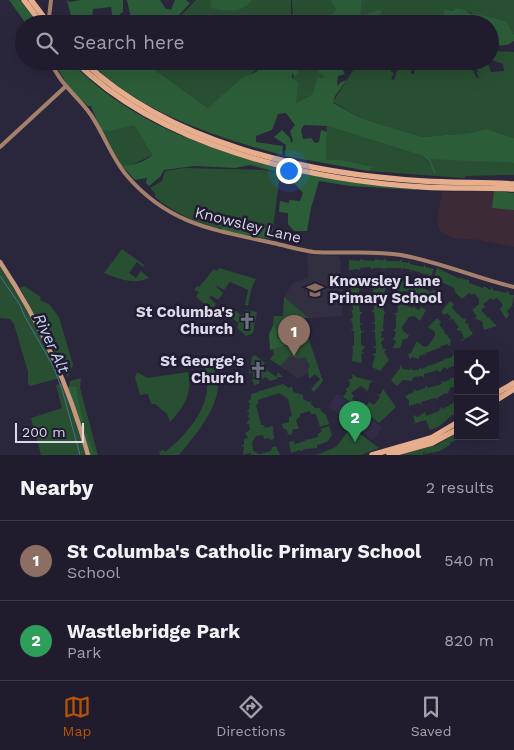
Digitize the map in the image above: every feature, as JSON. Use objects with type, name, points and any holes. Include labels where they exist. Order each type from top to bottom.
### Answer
[{"type":"highway","points":[[24,0],[35,15]]},
{"type":"highway","points":[[32,0],[43,15]]},
{"type":"highway","points":[[85,70],[107,89],[134,108],[173,129],[230,151],[300,169],[357,180],[423,187],[514,189]]},
{"type":"highway","points":[[93,70],[136,104],[174,124],[232,146],[301,164],[361,175],[422,181],[514,184]]},
{"type":"highway","points":[[499,392],[514,383]]},
{"type":"highway","points":[[499,398],[514,389]]},
{"type":"highway","points":[[372,455],[431,438],[454,424]]},
{"type":"highway","points":[[389,455],[432,443],[454,431]]},
{"type":"main road","points":[[50,15],[51,0]]},
{"type":"main road","name":"Knowsley Lane","points":[[56,70],[65,87],[90,113],[115,159],[128,177],[161,208],[184,221],[228,234],[308,251],[384,254],[409,257],[514,287]]},
{"type":"main road","points":[[0,147],[65,87]]},
{"type":"main road","points":[[0,262],[46,341],[67,387],[88,455]]},
{"type":"shaded area","points":[[494,191],[493,208],[514,210],[514,247],[481,240],[452,238],[440,231],[437,221],[442,192]]},
{"type":"shaded area","name":"Knowsley Lane Primary School","points":[[307,254],[337,256],[340,258],[343,316],[309,318],[284,297],[292,284],[308,277]]},
{"type":"shaded area","points":[[309,337],[319,368],[298,379],[270,359],[274,354],[272,349]]},
{"type":"shaded area","points":[[337,394],[382,427],[373,440],[328,406]]},
{"type":"green space","points":[[9,0],[20,0],[31,15],[20,15]]},
{"type":"green space","points":[[67,0],[70,2],[80,0],[123,0],[123,12],[120,15],[112,15],[111,7],[93,9],[93,15],[71,15]]},
{"type":"green space","points":[[127,0],[160,0],[165,8],[171,10],[175,0],[186,0],[190,3],[179,15],[130,15]]},
{"type":"green space","points":[[196,0],[291,0],[291,15],[182,15]]},
{"type":"green space","points":[[252,0],[243,8],[233,11],[211,8],[210,1]]},
{"type":"green space","points":[[292,0],[330,0],[336,5],[332,15],[293,15]]},
{"type":"green space","points":[[330,0],[362,0],[360,15],[332,15],[336,9]]},
{"type":"green space","points":[[362,0],[514,0],[514,35],[507,22],[499,21],[499,15],[478,15],[458,8],[452,11],[447,9],[443,15],[360,15]]},
{"type":"green space","points":[[457,8],[465,10],[470,14],[483,15],[443,15],[446,9],[452,11]]},
{"type":"green space","points":[[379,10],[382,12],[380,15],[368,15]]},
{"type":"green space","points":[[499,20],[507,22],[514,35],[514,41],[507,45],[499,45]]},
{"type":"green space","points":[[499,51],[514,52],[514,138],[487,129],[468,133],[423,137],[363,119],[333,102],[353,70],[391,70],[394,73],[391,79],[394,80],[397,70],[411,70],[411,74],[414,74],[414,70],[473,70],[476,77],[479,78],[476,71],[480,73],[477,70],[504,71],[503,64],[499,62]]},
{"type":"green space","points":[[58,70],[80,70],[117,101],[168,130],[222,151],[281,168],[280,173],[250,165],[235,168],[194,166],[164,170],[160,177],[149,186],[146,183],[147,178],[135,180],[122,166],[138,163],[152,155],[136,128],[133,125],[110,131],[101,130],[91,106],[88,106],[70,89]]},
{"type":"green space","points":[[98,70],[155,70],[208,108],[242,78],[258,70],[298,70],[295,76],[292,73],[292,78],[298,82],[296,103],[312,95],[317,77],[324,78],[323,75],[317,72],[318,70],[343,70],[345,74],[338,76],[337,86],[347,80],[335,96],[333,103],[363,119],[423,137],[468,133],[487,129],[514,138],[514,163],[431,159],[436,172],[434,173],[423,156],[327,126],[304,125],[301,130],[303,139],[311,138],[315,143],[319,142],[321,130],[327,132],[326,160],[343,160],[374,167],[368,171],[285,156],[286,145],[274,137],[282,130],[290,138],[291,143],[293,141],[290,131],[295,125],[286,113],[278,114],[272,130],[256,136],[256,142],[283,146],[282,155],[204,131],[155,109]]},
{"type":"green space","points":[[155,70],[256,70],[208,108]]},
{"type":"green space","points":[[327,70],[324,78],[317,77],[312,95],[296,103],[293,73],[294,75],[297,71]]},
{"type":"green space","points":[[133,125],[136,128],[152,155],[128,167],[122,166],[101,130],[113,130]]},
{"type":"green space","points":[[327,126],[423,156],[436,172],[431,158],[514,163],[514,175],[466,176],[464,178],[368,171],[373,167],[343,160],[326,160]]},
{"type":"green space","points":[[184,168],[263,170],[280,173],[273,228],[223,223],[222,228],[217,228],[184,216],[169,208],[155,197],[155,193],[150,188],[162,181],[165,171]]},
{"type":"green space","points":[[285,168],[416,190],[350,186],[319,181],[307,231],[294,231],[288,224],[288,213],[279,212],[280,201],[289,203],[289,200],[300,201],[303,193],[294,183],[284,180]]},
{"type":"green space","points":[[494,191],[514,193],[514,210],[492,208]]},
{"type":"green space","points":[[223,223],[273,228],[271,239],[221,231]]},
{"type":"green space","points":[[122,249],[144,265],[143,267],[137,262],[129,273],[136,278],[141,271],[149,278],[132,281],[104,273]]},
{"type":"green space","points":[[362,258],[362,260],[374,261],[376,258],[377,260],[384,260],[384,258],[387,261],[400,261],[402,259],[402,262],[408,263],[409,261],[410,264],[423,267],[425,264],[425,267],[434,269],[430,279],[429,275],[425,274],[424,276],[424,274],[412,270],[411,273],[411,270],[403,268],[402,271],[401,268],[385,268],[384,270],[383,268],[373,268],[372,270],[370,267],[362,268],[362,266],[359,271],[358,269],[349,270],[349,260],[359,261]]},
{"type":"green space","points":[[0,264],[39,328],[60,378],[30,386],[28,384],[28,372],[14,324],[10,319],[0,318]]},
{"type":"green space","points":[[219,268],[256,279],[251,290],[248,306],[245,305],[248,290],[230,282],[224,290],[215,285],[223,293],[218,300],[212,296],[209,297],[216,304],[212,310],[196,297],[199,292],[194,290],[197,286],[199,287],[214,269],[217,271]]},
{"type":"green space","points":[[437,268],[460,279],[462,277],[462,279],[469,280],[469,283],[483,288],[484,286],[490,290],[492,287],[493,290],[506,293],[508,291],[510,295],[514,295],[512,305],[514,307],[512,306],[507,311],[509,315],[506,319],[500,309],[503,305],[497,298],[493,300],[491,298],[483,304],[485,307],[481,310],[488,318],[491,317],[490,319],[497,326],[484,330],[482,321],[475,319],[477,316],[472,310],[479,304],[479,299],[474,293],[472,295],[469,293],[462,299],[455,292],[454,288],[435,279],[433,280]]},
{"type":"green space","points":[[372,278],[378,281],[386,278],[383,283],[388,286],[385,290],[383,302],[387,304],[383,306],[386,313],[384,314],[383,329],[385,330],[380,333],[382,334],[381,338],[385,338],[381,342],[383,349],[386,349],[384,352],[389,360],[380,371],[372,367],[375,356],[372,354],[376,353],[376,348],[372,347],[376,346],[375,332],[372,332],[375,330],[375,324],[371,323],[375,322],[374,312],[371,312],[374,309],[374,304],[370,303],[374,303],[373,289],[370,289],[374,287]]},
{"type":"green space","points":[[398,278],[403,279],[405,282],[409,280],[409,283],[421,286],[423,284],[422,287],[430,292],[434,290],[439,292],[430,304],[427,302],[428,299],[422,296],[419,298],[420,295],[410,292],[409,295],[407,291],[396,292],[400,285]]},
{"type":"green space","points":[[357,279],[359,281],[356,285],[359,285],[358,288],[362,289],[359,290],[360,296],[355,298],[359,298],[359,303],[363,303],[359,305],[360,312],[363,312],[360,315],[360,323],[364,324],[360,325],[361,331],[364,331],[361,333],[361,345],[365,347],[361,352],[365,353],[361,354],[362,363],[352,361],[353,348],[351,347],[354,346],[354,331],[350,330],[353,329],[352,321],[350,320],[353,317],[352,311],[349,310],[353,310],[351,294],[348,294],[351,292],[350,282],[357,282]]},
{"type":"green space","points":[[24,286],[41,297],[40,300],[49,304],[59,317],[73,365],[68,377],[20,288]]},
{"type":"green space","points":[[284,297],[309,318],[301,318],[323,381],[314,392],[311,389],[320,379],[315,374],[309,379],[308,369],[310,366],[305,357],[298,359],[290,356],[280,366],[270,359],[274,354],[271,340],[274,316],[283,316]]},
{"type":"green space","points":[[398,300],[398,304],[405,305],[406,302],[407,306],[413,308],[414,305],[419,310],[421,307],[426,310],[420,321],[414,316],[409,317],[402,327],[403,331],[409,335],[407,339],[403,339],[400,348],[393,348],[396,341],[392,339],[396,332],[393,330],[396,328],[396,315],[394,313],[397,313],[398,306],[395,303]]},
{"type":"green space","points":[[450,301],[454,304],[452,308],[463,319],[466,318],[465,323],[469,324],[468,326],[473,334],[460,342],[464,338],[461,331],[456,330],[459,327],[453,319],[449,320],[451,317],[447,313],[444,315],[441,312]]},
{"type":"green space","points":[[229,306],[242,316],[245,310],[257,312],[253,333],[246,336],[237,328],[239,323],[224,313]]},
{"type":"green space","points":[[437,318],[441,322],[439,324],[442,329],[445,327],[443,329],[446,335],[450,334],[447,336],[451,340],[450,346],[447,344],[440,347],[441,350],[439,348],[426,353],[425,351],[426,356],[424,354],[419,356],[419,359],[412,357],[410,360],[408,354],[411,353],[417,341],[424,347],[428,346],[435,336],[435,332],[428,327]]},
{"type":"green space","points":[[273,326],[277,330],[277,339],[298,338],[306,335],[309,337],[270,350],[269,334]]},
{"type":"green space","points":[[454,353],[454,366],[448,368],[449,370],[444,367],[440,373],[438,370],[424,374],[424,378],[422,376],[413,377],[412,381],[403,380],[397,386],[391,380],[400,368],[400,365],[403,369],[419,370],[419,367],[422,369],[428,366],[427,364],[429,366],[444,360],[444,357],[445,359],[452,357]]},
{"type":"green space","points":[[255,355],[265,363],[262,367],[264,373],[267,370],[276,377],[278,372],[283,377],[277,377],[277,379],[270,381],[266,377],[263,378],[263,381],[262,378],[259,378],[259,384],[254,385],[252,379],[258,378],[253,377],[253,372],[249,373],[252,357]]},
{"type":"green space","points":[[215,362],[213,364],[218,387],[210,413],[179,455],[160,455],[159,452],[163,450],[165,452],[178,441],[198,415],[206,396],[207,384],[204,364],[209,366],[209,363]]},
{"type":"green space","points":[[137,372],[147,378],[188,372],[189,387],[186,399],[170,422],[167,414],[155,404],[151,404],[148,394],[140,395],[135,377]]},
{"type":"green space","points":[[351,373],[356,377],[373,381],[370,383],[368,391],[361,386],[351,393],[354,396],[352,399],[360,404],[358,408],[341,395],[344,396],[347,391],[345,389],[349,387],[350,382],[348,380],[353,378]]},
{"type":"green space","points":[[81,378],[80,388],[98,455],[91,455],[69,387],[70,381]]},
{"type":"green space","points":[[450,378],[454,378],[454,387],[451,387],[447,395],[446,393],[437,398],[438,400],[435,398],[421,402],[422,405],[418,403],[409,406],[409,401],[405,396],[414,392],[413,389],[417,391],[425,388],[426,385],[428,388],[442,384],[441,380],[443,382],[450,380]]},
{"type":"green space","points":[[63,383],[69,396],[86,455],[41,455],[31,418],[62,408],[56,385]]},
{"type":"green space","points":[[283,384],[289,388],[292,386],[293,392],[303,395],[303,399],[309,402],[312,401],[310,403],[315,408],[321,408],[320,410],[326,415],[329,424],[320,427],[316,414],[311,414],[310,411],[300,414],[300,417],[296,420],[299,429],[293,429],[292,434],[288,435],[287,430],[283,428],[282,424],[289,422],[289,417],[292,416],[288,399],[279,393],[258,400],[256,405],[261,425],[264,425],[265,428],[273,426],[274,439],[264,439],[263,435],[256,436],[252,442],[253,450],[259,454],[271,451],[272,447],[276,446],[280,455],[251,455],[250,453],[243,455],[244,447],[241,445],[244,445],[244,439],[248,438],[245,433],[250,430],[249,424],[246,424],[250,418],[248,418],[249,412],[246,411],[249,410],[250,403],[247,402],[251,399],[251,394],[259,392],[258,390]]},
{"type":"green space","points":[[67,387],[76,387],[90,444],[96,455],[88,455]]},
{"type":"green space","points":[[383,389],[396,407],[379,423],[363,411],[369,402],[374,405],[380,397],[377,394],[380,395]]},
{"type":"green space","points":[[453,401],[454,415],[440,426],[430,430],[426,420],[413,424],[415,422],[413,415],[418,417],[425,412],[426,416],[439,411],[441,407],[443,409],[453,403]]},
{"type":"green space","points":[[329,426],[332,435],[327,442],[317,445],[317,448],[291,453],[289,442],[294,441],[295,444],[305,441],[306,438],[307,440],[318,437],[318,434],[322,431],[320,429]]},
{"type":"green space","points":[[351,427],[379,448],[361,455],[316,455],[336,447]]},
{"type":"green space","points":[[454,434],[454,440],[456,440],[440,451],[425,454],[424,451],[423,455],[398,455],[437,445]]},
{"type":"waterway","name":"River Alt","points":[[0,276],[20,305],[53,366],[62,389],[80,455]]},
{"type":"place","name":"Knowsley Lane Primary School","points":[[315,290]]},
{"type":"place","name":"St Columba's Church","points":[[247,321]]},
{"type":"place","name":"St Columba's Catholic Primary School","points":[[294,356]]},
{"type":"place","name":"St George's Church","points":[[258,370]]},
{"type":"place","name":"Wastlebridge Park","points":[[355,442]]}]
